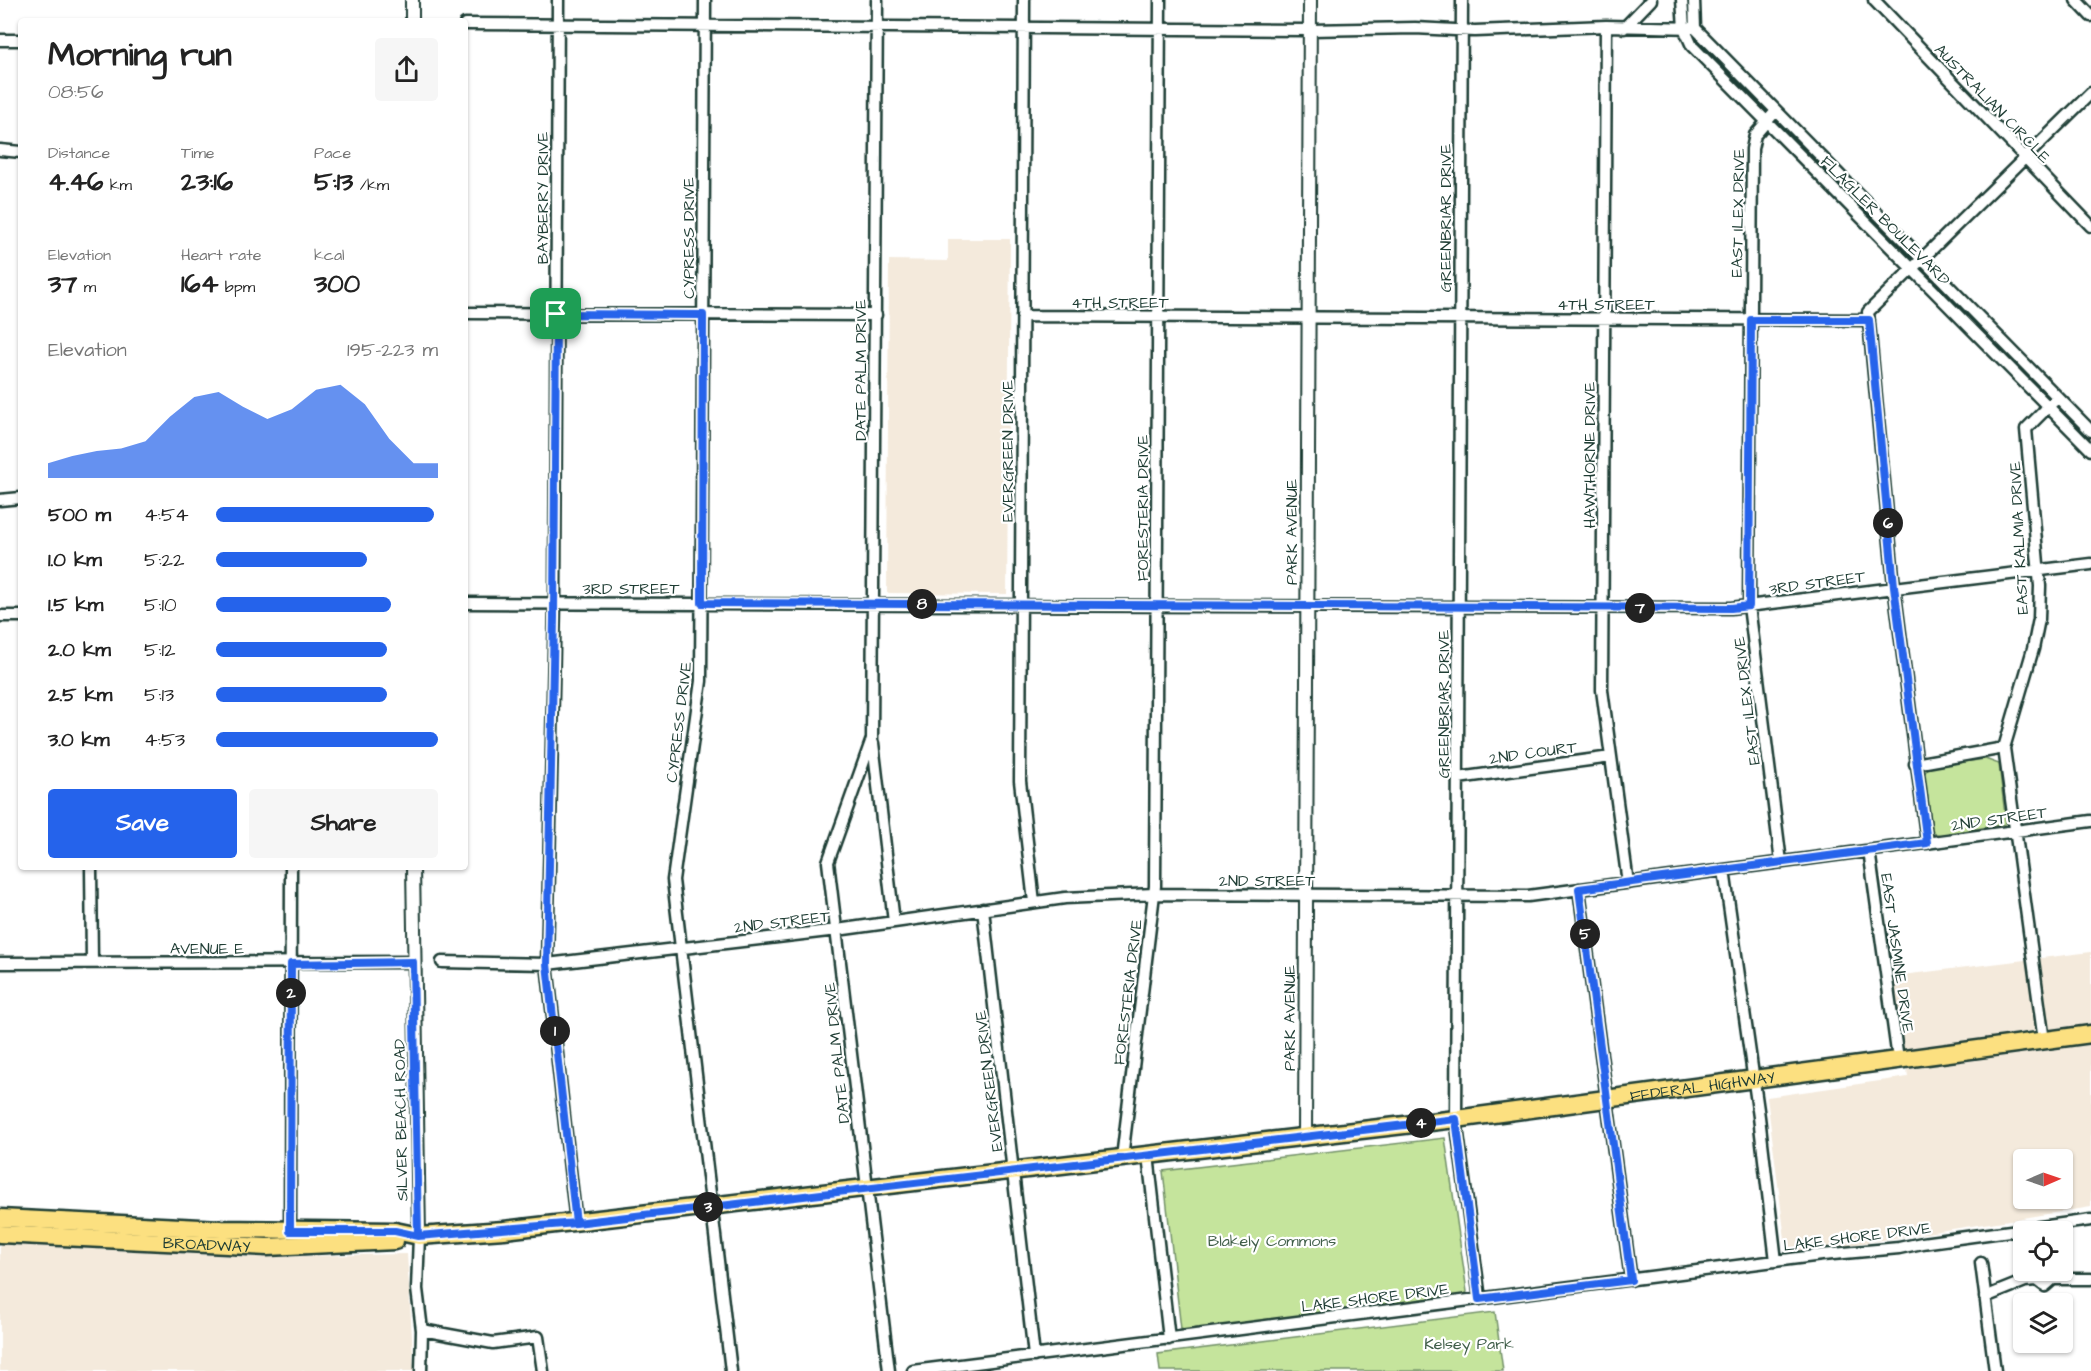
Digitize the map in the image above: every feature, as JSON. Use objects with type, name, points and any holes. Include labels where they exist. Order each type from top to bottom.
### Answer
[{"type":"main road","name":"FEDERAL HIGHWAY","points":[[416,1236],[576,1223],[1456,1119],[2091,1034]]},
{"type":"main road","name":"BROADWAY","points":[[0,1218],[221,1229],[395,1231],[416,1236]]},
{"type":"main road","points":[[126,1241],[130,1235],[141,1232],[212,1236],[221,1229]]},
{"type":"main road","name":"BROADWAY","points":[[0,1234],[267,1247],[395,1241],[416,1236]]},
{"type":"street","points":[[412,0],[412,18]]},
{"type":"street","name":"BAYBERRY DRIVE","points":[[558,0],[555,603],[547,964],[576,1223]]},
{"type":"street","name":"CYPRESS DRIVE","points":[[705,0],[701,681],[673,880],[731,1371]]},
{"type":"street","name":"DATE PALM DRIVE","points":[[877,0],[872,739],[894,922]]},
{"type":"street","name":"EVERGREEN DRIVE","points":[[1024,0],[1020,781],[1034,902]]},
{"type":"street","name":"FORESTERIA DRIVE","points":[[1122,1158],[1154,894],[1160,0]]},
{"type":"street","name":"PARK AVENUE","points":[[1305,1137],[1310,0]]},
{"type":"street","name":"GREENBRIAR DRIVE","points":[[1461,0],[1456,1119],[1479,1299]]},
{"type":"street","points":[[1624,28],[1651,0]]},
{"type":"street","name":"FLAGLER BOULEVARD","points":[[1682,0],[1692,46],[1913,267],[2047,408],[2091,450]]},
{"type":"street","name":"FLAGLER BOULEVARD","points":[[1689,28],[1694,0]]},
{"type":"street","name":"AUSTRALIAN CIRCLE","points":[[1874,0],[2025,160],[2091,226]]},
{"type":"street","points":[[2076,0],[2091,16]]},
{"type":"street","points":[[468,24],[1310,30],[1462,30],[1606,26],[1689,28]]},
{"type":"street","name":"HAWTHORNE DRIVE","points":[[1606,26],[1602,690],[1628,883]]},
{"type":"street","name":"FLAGLER BOULEVARD","points":[[1689,28],[1923,258],[2091,431]]},
{"type":"street","points":[[0,40],[18,40]]},
{"type":"street","points":[[1927,843],[1915,764],[1894,586],[1868,312],[2091,93]]},
{"type":"street","name":"EAST ILEX DRIVE","points":[[1776,111],[1755,135],[1752,149],[1749,606],[1781,862]]},
{"type":"street","points":[[0,150],[18,152]]},
{"type":"street","points":[[468,313],[876,315]]},
{"type":"street","name":"4TH STREET","points":[[1022,316],[1869,320]]},
{"type":"street","name":"EAST KALMIA DRIVE","points":[[2044,1041],[2004,748],[2033,649],[2039,619],[2038,571],[2026,429],[2057,398]]},
{"type":"street","points":[[0,500],[18,498]]},
{"type":"street","name":"3RD STREET","points":[[468,603],[1731,608],[1894,586],[2091,564]]},
{"type":"street","points":[[0,616],[18,616]]},
{"type":"street","name":"DATE PALM DRIVE","points":[[872,739],[828,862],[889,1371]]},
{"type":"street","points":[[1915,764],[2004,748]]},
{"type":"street","name":"2ND COURT","points":[[1458,778],[1611,757]]},
{"type":"street","name":"2ND STREET","points":[[442,962],[547,964],[837,930],[1065,898],[1154,894],[1528,896],[2091,821]]},
{"type":"street","name":"EAST JASMINE DRIVE","points":[[1869,850],[1898,1059]]},
{"type":"street","points":[[92,870],[92,963]]},
{"type":"street","points":[[290,1231],[291,870]]},
{"type":"street","name":"SILVER BEACH ROAD","points":[[413,870],[416,1236],[417,1289],[422,1330],[421,1371]]},
{"type":"street","points":[[1724,870],[1776,1261]]},
{"type":"street","points":[[1579,889],[1631,1280]]},
{"type":"street","name":"EVERGREEN DRIVE","points":[[983,909],[1034,1356]]},
{"type":"street","name":"AVENUE E","points":[[0,963],[413,962]]},
{"type":"street","points":[[1148,1155],[1169,1339]]},
{"type":"street","name":"LAKE SHORE DRIVE","points":[[2073,1224],[2091,1220]]},
{"type":"street","name":"LAKE SHORE DRIVE","points":[[913,1371],[2013,1232]]},
{"type":"street","points":[[1981,1263],[1995,1371]]},
{"type":"street","points":[[2073,1277],[2091,1279]]},
{"type":"street","points":[[1985,1297],[2025,1281]]},
{"type":"street","points":[[422,1330],[493,1343],[538,1337],[543,1371]]},
{"type":"shaded area","points":[[948,239],[1010,239],[1007,594],[887,593],[889,260],[948,261]]},
{"type":"shaded area","points":[[2091,952],[2091,1207],[1787,1255],[1767,1097],[1908,1077],[1894,976]]},
{"type":"shaded area","points":[[0,1244],[255,1257],[407,1254],[414,1371],[0,1371]]},
{"type":"green space","points":[[1985,759],[1999,764],[2006,824],[1940,835],[1933,833],[1923,775],[1929,767]]},
{"type":"green space","name":"Blakely Commons","points":[[1445,1138],[1467,1292],[1461,1297],[1187,1331],[1181,1329],[1163,1171]]},
{"type":"green space","name":"Kelsey Park","points":[[1495,1312],[1503,1371],[1160,1371],[1158,1354]]},
{"type":"route","points":[[556,314],[554,617],[547,964],[576,1223],[418,1236],[395,1231],[290,1231],[291,964],[413,962],[418,1236],[477,1232],[576,1223],[1456,1119],[1479,1299],[1631,1280],[1579,889],[1927,843],[1915,764],[1894,586],[1869,320],[1751,320],[1749,606],[1731,608],[1010,605],[702,603],[703,315],[556,314]]}]
